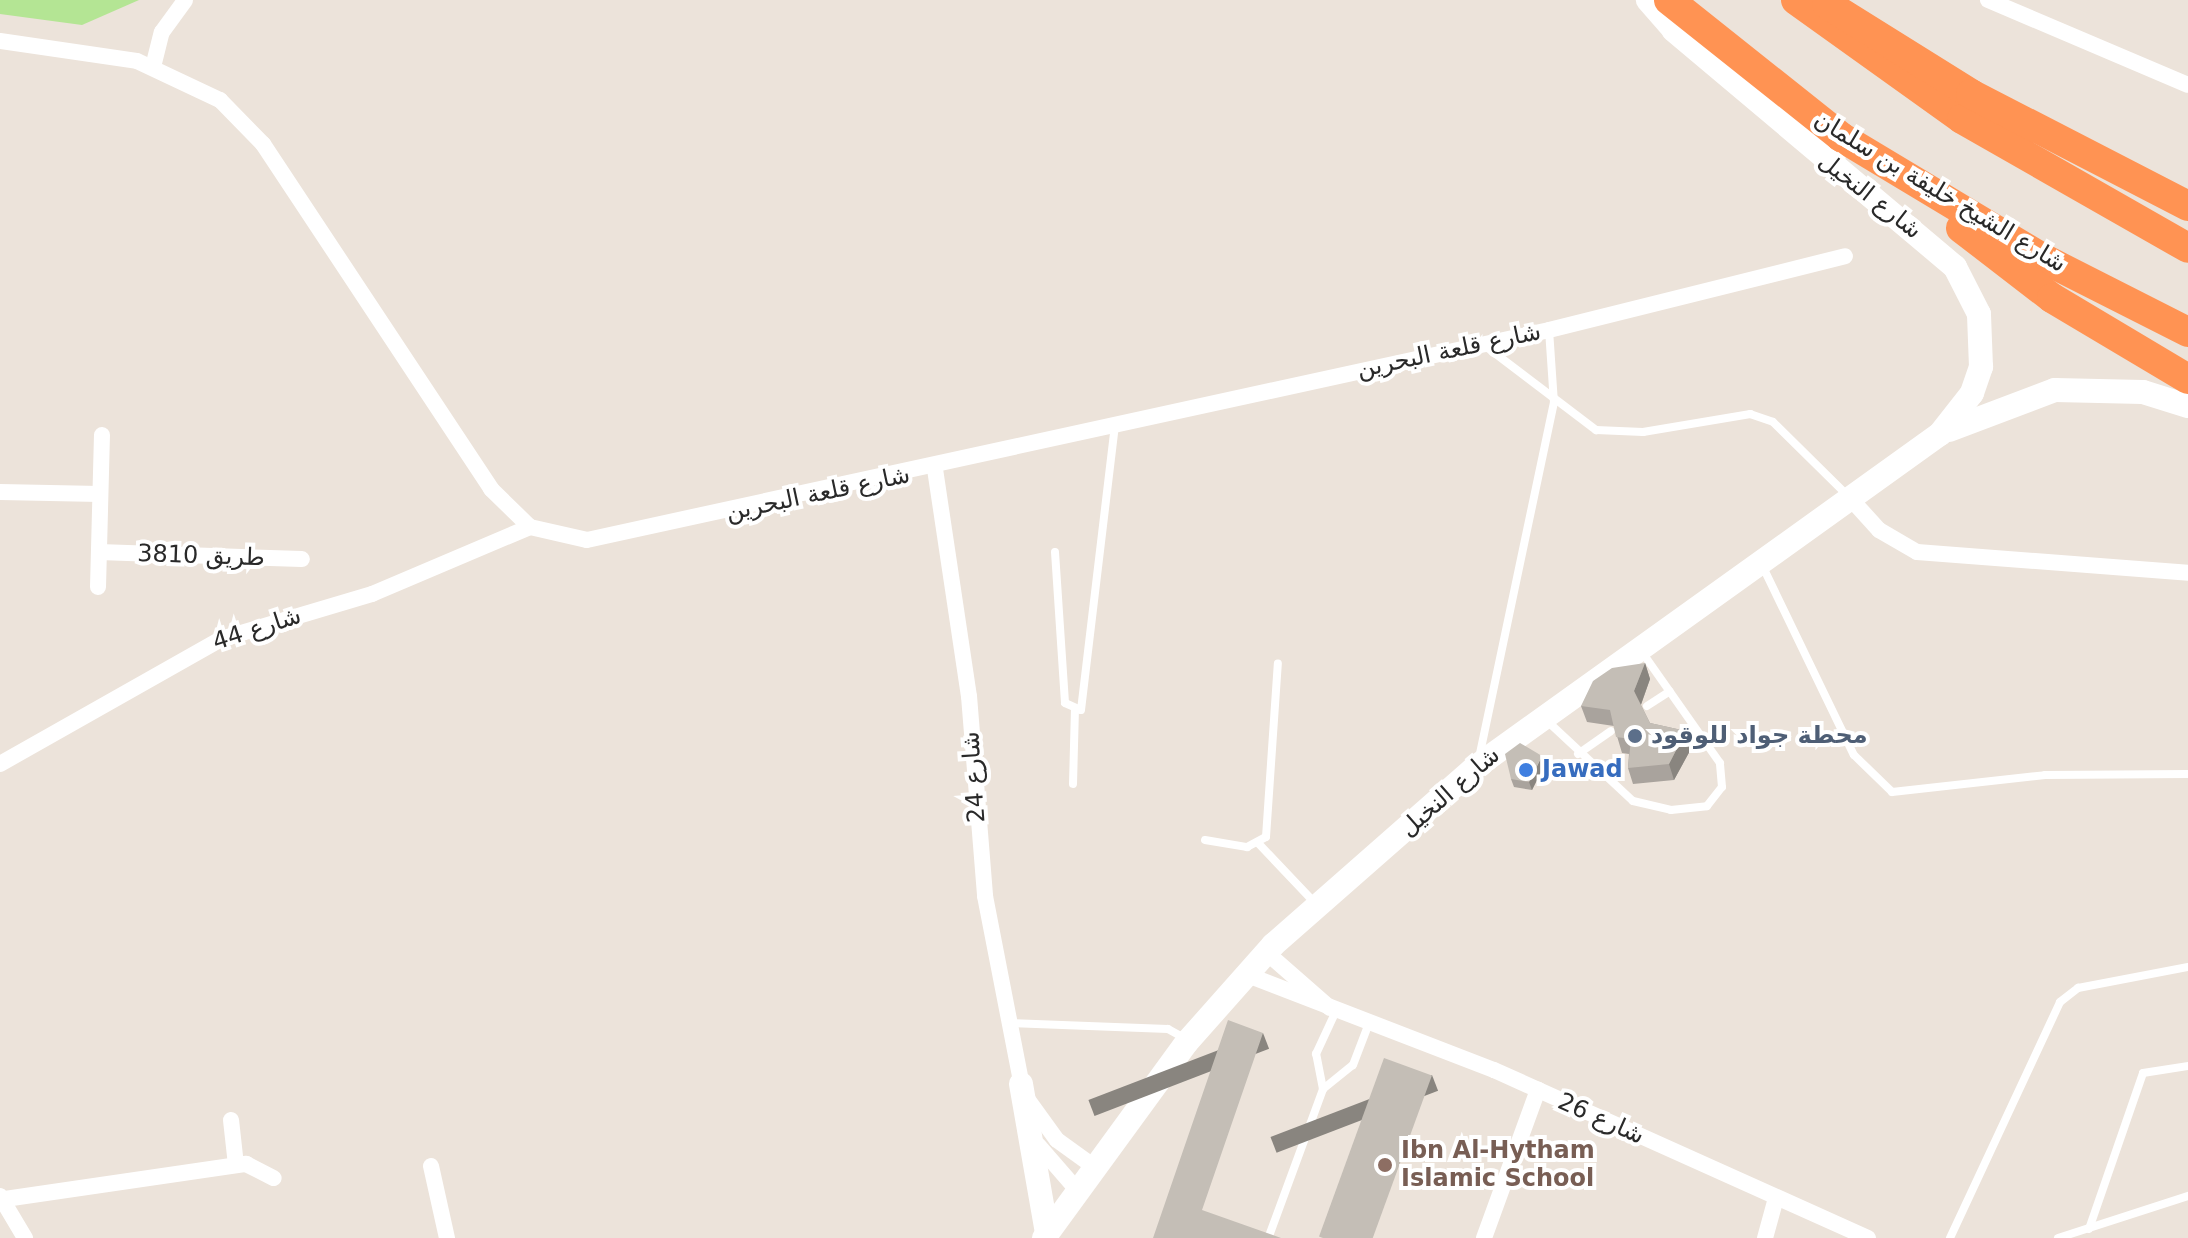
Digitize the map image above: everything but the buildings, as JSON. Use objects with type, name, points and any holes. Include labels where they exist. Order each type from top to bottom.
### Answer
[{"type":"highway","name":"شارع الشيخ خليفة بن سلمان","points":[[1669,0],[1841,137],[2046,260],[2188,332]]},
{"type":"highway","points":[[1796,0],[1962,119],[2188,248]]},
{"type":"highway","points":[[1820,0],[1971,94],[2188,206]]},
{"type":"highway","points":[[1841,137],[2052,298],[2188,379]]},
{"type":"street","points":[[153,67],[162,32],[185,0]]},
{"type":"street","name":"شارع النخيل","points":[[1648,0],[1811,149],[1938,250],[1970,289],[1983,341],[1981,367],[1972,393],[1940,434]]},
{"type":"street","points":[[1988,0],[2188,85]]},
{"type":"street","points":[[0,41],[96,50],[153,67],[220,100],[263,144],[464,453],[530,527]]},
{"type":"street","name":"شارع قلعة البحرين","points":[[530,527],[608,539],[935,469],[1115,421],[1549,330],[1845,256]]},
{"type":"street","name":"شارع النخيل","points":[[1045,1236],[1093,1166],[1187,1042],[1245,974],[1477,766],[1542,715],[1940,434],[2055,390],[2143,392],[2188,406]]},
{"type":"street","points":[[98,587],[102,435]]},
{"type":"street","name":"شارع 24","points":[[935,469],[1007,1023],[1040,1150],[1077,1190]]},
{"type":"street","points":[[0,492],[100,494]]},
{"type":"street","points":[[1850,498],[1879,530],[1917,552],[2188,573]]},
{"type":"street","name":"شارع 44","points":[[0,764],[221,639],[372,594],[530,527]]},
{"type":"street","name":"طريق 3810","points":[[99,552],[302,559]]},
{"type":"street","name":"شارع 26","points":[[1266,952],[1334,1010]]},
{"type":"street","name":"شارع 26","points":[[1245,974],[1538,1090],[1868,1238]]},
{"type":"street","points":[[1021,1084],[1045,1236]]},
{"type":"street","name":"شارع 24","points":[[1021,1084],[1042,1123],[1093,1166]]},
{"type":"street","points":[[1486,1238],[1538,1090]]},
{"type":"street","points":[[231,1120],[236,1165]]},
{"type":"street","points":[[25,1238],[2,1197],[236,1165],[257,1166],[274,1178]]},
{"type":"street","points":[[431,1166],[447,1238]]},
{"type":"street","points":[[1765,1238],[1776,1198]]},
{"type":"lane","points":[[1477,766],[1554,403],[1549,330]]},
{"type":"lane","points":[[1483,344],[1554,403],[1615,434],[1750,414],[1773,422],[1850,498]]},
{"type":"lane","points":[[1075,710],[1087,703],[1115,421]]},
{"type":"lane","points":[[1055,552],[1065,703],[1075,710]]},
{"type":"lane","points":[[1760,559],[1854,755],[1892,792],[2045,775],[2188,774]]},
{"type":"lane","points":[[1542,715],[1578,754],[1633,801],[1671,810],[1707,806],[1722,787],[1723,770],[1638,646]]},
{"type":"lane","points":[[1259,844],[1271,815],[1269,726],[1278,663]]},
{"type":"lane","points":[[1647,706],[1670,691]]},
{"type":"lane","points":[[1073,784],[1075,710]]},
{"type":"lane","points":[[1578,754],[1611,731]]},
{"type":"lane","points":[[1205,840],[1259,844],[1318,906]]},
{"type":"lane","points":[[1950,1238],[2060,1002],[2078,988],[2188,967]]},
{"type":"lane","points":[[1323,1089],[1316,1054],[1334,1010]]},
{"type":"lane","points":[[1007,1023],[1168,1029],[1187,1042]]},
{"type":"lane","points":[[1269,1236],[1323,1089],[1353,1065],[1369,1023]]},
{"type":"lane","points":[[2089,1229],[2143,1073],[2188,1066]]},
{"type":"lane","points":[[2058,1238],[2188,1196]]},
{"type":"green space","points":[[0,0],[139,0],[82,25],[0,14]]},
{"type":"place","name":"محطة جواد للوقود","points":[[1635,736]]},
{"type":"place","name":"Jawad","points":[[1526,770]]},
{"type":"place","name":"Ibn Al-Hytham Islamic School","points":[[1385,1165]]}]
